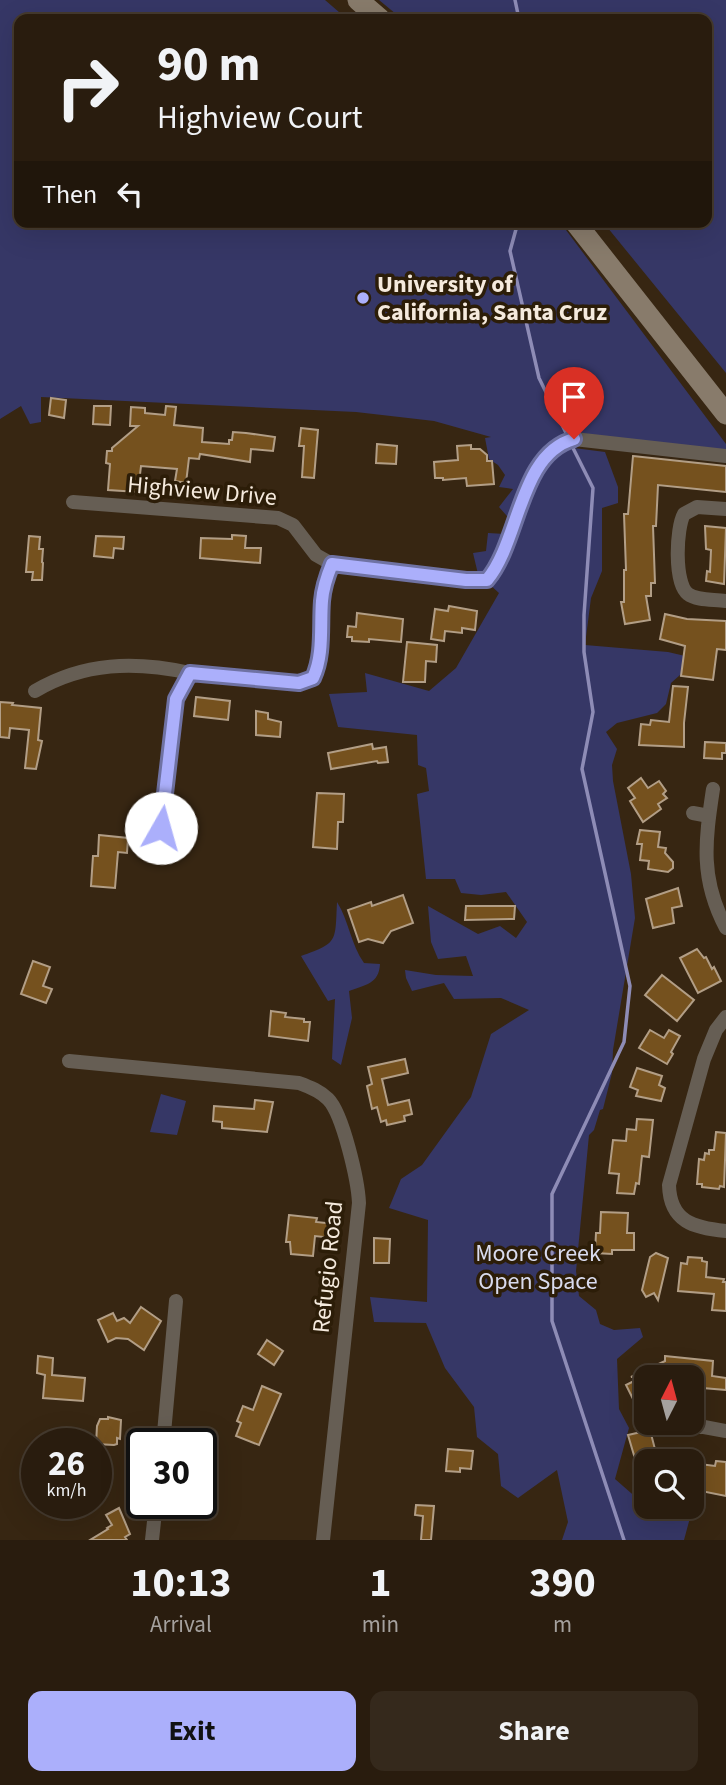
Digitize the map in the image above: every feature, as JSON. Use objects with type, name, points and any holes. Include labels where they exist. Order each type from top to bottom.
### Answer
[{"type":"main road","points":[[358,0],[374,14]]},
{"type":"main road","points":[[580,228],[726,414]]},
{"type":"street","points":[[35,691],[52,681],[94,667],[150,667],[299,683],[313,678],[319,666],[322,601],[325,581],[332,564],[466,580],[487,580],[504,555],[531,477],[557,447],[574,439],[726,456]]},
{"type":"street","name":"Highview Drive","points":[[73,502],[278,518],[293,525],[316,555],[332,564]]},
{"type":"street","points":[[726,509],[689,509],[679,527],[681,586],[687,594],[697,598],[726,601]]},
{"type":"street","points":[[150,846],[161,828],[176,699],[190,673]]},
{"type":"street","points":[[713,789],[709,816],[708,882],[726,928]]},
{"type":"street","points":[[693,813],[709,816]]},
{"type":"street","points":[[726,1017],[716,1030],[704,1059],[669,1185],[672,1204],[684,1220],[697,1227],[726,1231]]},
{"type":"street","name":"Refugio Road","points":[[69,1061],[299,1083],[313,1088],[327,1098],[337,1111],[359,1189],[359,1203],[323,1540]]},
{"type":"street","points":[[164,1428],[176,1301]]},
{"type":"street","points":[[704,1427],[726,1431]]},
{"type":"street","points":[[152,1540],[154,1519]]},
{"type":"green space","name":"Moore Creek Open Space","points":[[0,0],[325,0],[341,14],[14,14],[14,228],[564,228],[726,444],[726,452],[573,432],[574,448],[605,452],[618,487],[618,503],[602,508],[602,571],[591,598],[585,645],[668,652],[698,659],[671,683],[666,704],[657,713],[617,723],[606,732],[617,749],[612,765],[613,781],[631,874],[635,918],[613,1050],[612,1073],[603,1109],[600,1110],[594,1130],[589,1135],[576,1271],[579,1296],[596,1310],[600,1324],[614,1330],[640,1328],[643,1337],[617,1359],[619,1409],[629,1428],[615,1479],[634,1496],[634,1519],[690,1519],[684,1540],[562,1540],[568,1522],[557,1470],[518,1498],[501,1486],[498,1454],[477,1437],[474,1407],[445,1368],[426,1323],[374,1322],[370,1297],[427,1302],[428,1220],[389,1208],[401,1179],[422,1165],[471,1097],[491,1034],[529,1010],[501,998],[454,999],[444,983],[412,991],[405,970],[436,975],[473,976],[466,956],[438,959],[431,942],[428,906],[478,934],[500,926],[516,938],[527,922],[506,892],[481,895],[461,893],[455,879],[426,879],[417,794],[429,791],[426,768],[418,765],[417,735],[338,727],[329,694],[367,692],[365,673],[429,691],[456,668],[499,593],[478,574],[473,553],[486,551],[488,533],[505,534],[513,523],[499,507],[513,489],[499,487],[505,475],[498,465],[489,459],[485,438],[491,437],[434,421],[356,412],[41,397],[41,422],[30,424],[21,406],[0,419]]},
{"type":"green space","points":[[379,0],[726,0],[726,373],[608,228],[712,228],[712,14],[396,14]]},
{"type":"green space","points":[[337,902],[364,963],[380,964],[374,980],[349,991],[352,1018],[341,1065],[332,1059],[335,999],[328,1001],[301,956],[322,948],[332,939],[335,933]]},
{"type":"green space","points":[[161,1094],[186,1101],[177,1135],[150,1132]]},
{"type":"building","points":[[51,398],[66,400],[64,418],[49,415]]},
{"type":"building","points":[[94,406],[111,406],[110,425],[93,424]]},
{"type":"building","points":[[166,406],[176,407],[174,425],[203,428],[202,442],[229,444],[233,432],[246,433],[275,437],[273,451],[251,449],[250,462],[200,454],[199,459],[189,458],[186,483],[175,481],[177,469],[141,466],[138,492],[108,490],[110,464],[106,463],[107,451],[112,451],[112,448],[138,426],[130,426],[131,407],[145,408],[145,413],[165,415]]},
{"type":"building","points":[[301,428],[318,430],[314,478],[302,477],[304,446],[299,446]]},
{"type":"building","points":[[377,444],[397,446],[396,464],[376,463]]},
{"type":"building","points":[[471,445],[471,449],[480,449],[487,455],[487,461],[492,461],[494,484],[467,486],[466,478],[435,478],[434,462],[458,460],[457,446]]},
{"type":"building","points":[[633,456],[726,466],[726,492],[658,485],[656,526],[653,526],[655,583],[651,583],[651,596],[646,596],[650,620],[625,624],[621,602],[624,602],[626,570],[624,514],[628,514]]},
{"type":"building","points":[[705,526],[726,528],[724,584],[706,581],[707,571],[710,572],[711,550],[706,549]]},
{"type":"building","points":[[232,535],[246,536],[245,548],[261,548],[260,563],[200,558],[201,538],[232,539]]},
{"type":"building","points":[[29,536],[40,537],[39,549],[43,549],[42,580],[32,580],[33,572],[26,572]]},
{"type":"building","points":[[96,536],[124,537],[123,549],[114,548],[113,558],[94,556]]},
{"type":"building","points":[[449,606],[477,611],[475,630],[462,628],[462,633],[445,631],[444,641],[431,639],[435,609],[448,611]]},
{"type":"building","points":[[357,613],[403,619],[401,642],[369,639],[369,642],[352,641],[352,637],[347,637],[348,626],[356,627]]},
{"type":"building","points":[[665,614],[687,619],[726,621],[726,650],[717,649],[713,680],[681,676],[685,646],[660,639]]},
{"type":"building","points":[[407,642],[437,645],[436,662],[426,661],[425,682],[403,682]]},
{"type":"building","points":[[673,686],[688,687],[684,747],[639,745],[641,724],[650,725],[651,720],[669,722]]},
{"type":"building","points":[[196,697],[230,701],[228,720],[194,716]]},
{"type":"building","points":[[0,702],[41,708],[38,740],[42,741],[36,769],[25,768],[29,730],[10,728],[9,738],[0,737]]},
{"type":"building","points":[[256,711],[268,713],[268,719],[281,722],[280,737],[256,735]]},
{"type":"building","points":[[705,742],[726,743],[726,753],[722,753],[722,759],[704,758]]},
{"type":"building","points":[[372,744],[373,749],[386,747],[388,762],[377,761],[331,769],[328,753]]},
{"type":"building","points":[[641,778],[648,788],[659,781],[667,798],[658,804],[661,809],[643,822],[630,801],[635,798],[628,788]]},
{"type":"building","points":[[317,793],[344,794],[343,822],[338,822],[337,849],[313,847]]},
{"type":"building","points":[[640,830],[660,832],[658,847],[666,848],[665,853],[673,862],[673,868],[668,872],[648,869],[649,861],[640,860],[642,844],[637,844]]},
{"type":"building","points":[[99,835],[128,838],[127,853],[118,852],[115,888],[91,886],[93,856],[98,856]]},
{"type":"building","points":[[678,888],[682,906],[672,908],[674,923],[653,928],[646,899]]},
{"type":"building","points":[[403,895],[413,923],[391,931],[383,943],[368,939],[359,942],[348,910],[371,902],[372,906]]},
{"type":"building","points":[[466,906],[515,906],[514,919],[465,920]]},
{"type":"building","points":[[697,949],[706,957],[712,969],[714,967],[721,981],[698,993],[680,958]]},
{"type":"building","points":[[33,961],[50,967],[43,986],[52,989],[46,1003],[21,994]]},
{"type":"building","points":[[662,975],[694,1000],[677,1021],[645,995]]},
{"type":"building","points":[[271,1011],[286,1013],[285,1017],[310,1022],[308,1041],[269,1036]]},
{"type":"building","points":[[650,1030],[664,1038],[669,1030],[680,1036],[667,1064],[639,1048]]},
{"type":"building","points":[[405,1059],[408,1073],[382,1079],[388,1105],[409,1100],[412,1114],[404,1116],[405,1121],[387,1125],[386,1120],[381,1122],[377,1107],[372,1109],[367,1086],[372,1084],[368,1067]]},
{"type":"building","points":[[637,1068],[662,1076],[659,1085],[665,1088],[661,1101],[636,1096],[638,1090],[630,1087]]},
{"type":"building","points":[[255,1100],[273,1102],[267,1132],[222,1128],[222,1122],[213,1121],[214,1106],[254,1109]]},
{"type":"building","points":[[637,1119],[653,1120],[649,1157],[642,1156],[639,1184],[636,1183],[634,1194],[617,1193],[619,1174],[609,1173],[613,1140],[626,1141],[627,1129],[636,1130]]},
{"type":"building","points":[[716,1132],[726,1133],[724,1187],[720,1186],[719,1189],[697,1184],[699,1159],[704,1160],[705,1153],[709,1154],[709,1150],[714,1150]]},
{"type":"building","points":[[601,1212],[628,1213],[627,1233],[634,1233],[634,1250],[612,1250],[612,1254],[595,1253]]},
{"type":"building","points":[[289,1215],[317,1218],[316,1222],[335,1224],[333,1238],[315,1236],[313,1256],[291,1254],[290,1242],[286,1242]]},
{"type":"building","points":[[374,1238],[390,1239],[389,1263],[374,1263]]},
{"type":"building","points":[[656,1253],[668,1258],[658,1300],[654,1293],[646,1297],[642,1290],[650,1257]]},
{"type":"building","points":[[688,1257],[702,1258],[702,1261],[707,1262],[706,1277],[724,1279],[726,1311],[712,1310],[714,1294],[678,1291],[681,1263],[687,1264]]},
{"type":"building","points":[[141,1307],[161,1321],[144,1350],[128,1339],[116,1338],[108,1342],[98,1320],[113,1313],[117,1321],[124,1318],[130,1323]]},
{"type":"building","points":[[267,1340],[283,1351],[274,1365],[258,1354]]},
{"type":"building","points":[[38,1356],[53,1358],[52,1375],[85,1378],[83,1401],[43,1398],[45,1375],[37,1373]]},
{"type":"building","points":[[665,1356],[713,1361],[712,1376],[726,1378],[726,1390],[704,1388],[704,1365],[656,1365],[665,1361]]},
{"type":"building","points":[[634,1381],[634,1401],[626,1385]]},
{"type":"building","points":[[262,1386],[281,1394],[259,1445],[236,1436],[241,1423],[237,1421],[243,1406],[253,1410]]},
{"type":"building","points":[[100,1419],[121,1420],[120,1439],[117,1438],[117,1444],[114,1445],[112,1428],[97,1428]]},
{"type":"building","points":[[628,1435],[651,1435],[655,1449],[634,1449],[634,1455]]},
{"type":"building","points":[[448,1449],[473,1451],[471,1469],[460,1468],[460,1472],[446,1471]]},
{"type":"building","points":[[716,1461],[726,1462],[726,1496],[704,1492],[704,1465],[715,1466]]},
{"type":"building","points":[[416,1505],[434,1506],[431,1540],[421,1540],[423,1516],[415,1515]]},
{"type":"building","points":[[119,1508],[130,1534],[125,1537],[127,1540],[90,1540],[112,1525],[108,1519],[112,1519],[112,1512]]},
{"type":"waterway","points":[[515,0],[518,14]]},
{"type":"waterway","points":[[516,228],[510,251],[539,378],[568,437]]},
{"type":"waterway","points":[[571,444],[593,488],[584,615],[584,652],[593,712],[582,769],[630,986],[624,1042],[552,1194],[552,1321],[624,1540]]},
{"type":"place","name":"University of California, Santa Cruz","points":[[363,298]]},
{"type":"route","points":[[161,828],[176,699],[180,687],[190,673],[299,683],[313,678],[319,666],[325,581],[332,564],[466,580],[487,580],[504,555],[531,477],[557,447],[574,439]]}]
